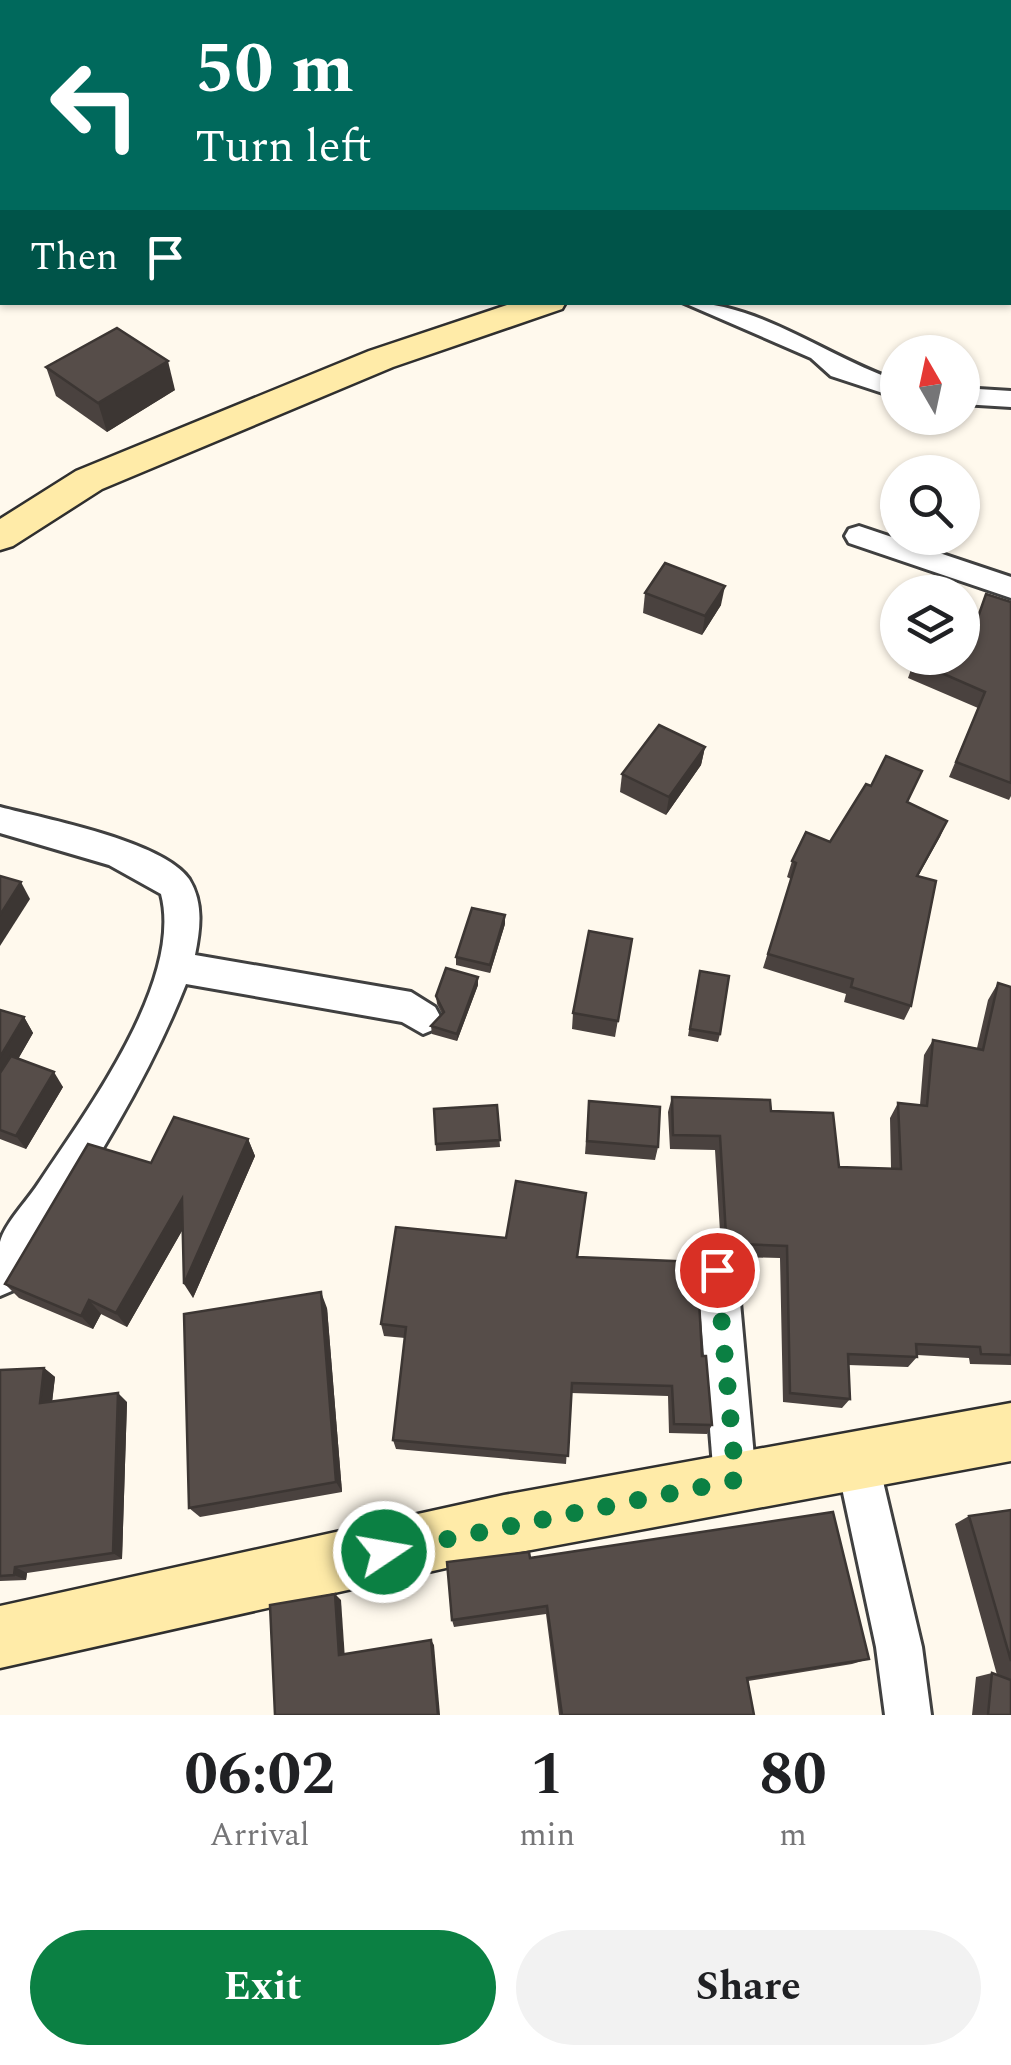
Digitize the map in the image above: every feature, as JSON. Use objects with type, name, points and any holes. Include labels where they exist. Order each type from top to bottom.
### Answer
[{"type":"street","points":[[0,537],[89,480],[381,359],[541,305]]},
{"type":"street","points":[[700,305],[820,353],[840,370],[880,384]]},
{"type":"street","points":[[980,397],[1011,400]]},
{"type":"street","points":[[859,536],[1011,588]]},
{"type":"street","points":[[0,820],[72,838],[144,867],[175,885],[188,912],[176,967],[141,1053],[0,1276]]},
{"type":"street","points":[[176,967],[411,1008],[423,1018]]},
{"type":"street","points":[[717,1270],[736,1480]]},
{"type":"street","points":[[0,1636],[150,1601],[736,1480],[1011,1432]]},
{"type":"street","points":[[857,1460],[898,1647],[908,1715]]},
{"type":"building","points":[[117,328],[168,361],[98,403],[46,367]]},
{"type":"building","points":[[665,563],[725,586],[705,616],[645,593]]},
{"type":"building","points":[[986,594],[1011,602],[1011,783],[956,762],[985,692],[946,675],[980,675],[980,611]]},
{"type":"building","points":[[659,725],[705,747],[669,797],[622,774]]},
{"type":"building","points":[[886,756],[922,771],[907,802],[947,821],[917,876],[936,881],[911,1006],[851,987],[853,979],[768,954],[796,863],[792,861],[806,832],[830,842],[866,784],[871,786]]},
{"type":"building","points":[[0,876],[21,882],[0,915]]},
{"type":"building","points":[[472,908],[505,915],[490,965],[456,957]]},
{"type":"building","points":[[589,931],[632,939],[618,1021],[573,1013]]},
{"type":"building","points":[[446,968],[478,977],[457,1034],[431,1026],[444,1012],[436,996]]},
{"type":"building","points":[[700,971],[729,976],[720,1034],[690,1029]]},
{"type":"building","points":[[998,983],[1011,987],[1011,1355],[981,1354],[980,1347],[916,1344],[917,1357],[848,1354],[850,1399],[790,1393],[787,1246],[741,1244],[726,1235],[720,1136],[673,1135],[672,1097],[770,1100],[771,1111],[833,1113],[839,1167],[901,1169],[898,1103],[927,1106],[933,1040],[983,1050]]},
{"type":"building","points":[[0,1010],[24,1017],[0,1057]]},
{"type":"building","points":[[11,1056],[54,1072],[16,1136],[0,1130],[0,1073]]},
{"type":"building","points":[[589,1101],[660,1107],[658,1147],[587,1141]]},
{"type":"building","points":[[497,1105],[500,1140],[436,1144],[434,1109]]},
{"type":"building","points":[[174,1117],[248,1139],[184,1284],[182,1199],[116,1313],[89,1300],[81,1316],[5,1284],[88,1144],[151,1163]]},
{"type":"building","points":[[516,1181],[586,1193],[577,1257],[697,1262],[702,1356],[706,1356],[712,1425],[674,1424],[672,1386],[572,1383],[568,1456],[393,1440],[406,1327],[381,1324],[396,1227],[506,1238]]},
{"type":"building","points":[[321,1292],[336,1482],[189,1508],[184,1314]]},
{"type":"building","points":[[44,1368],[40,1403],[118,1393],[113,1553],[15,1567],[14,1575],[0,1576],[0,1370]]},
{"type":"building","points":[[1011,1510],[1011,1661],[969,1516]]},
{"type":"building","points":[[833,1512],[869,1659],[747,1678],[754,1715],[562,1715],[547,1606],[452,1620],[447,1562],[529,1552],[530,1558]]},
{"type":"building","points":[[335,1594],[339,1655],[431,1640],[438,1715],[275,1715],[270,1605]]},
{"type":"building","points":[[992,1673],[1011,1680],[1011,1715],[988,1715]]},
{"type":"route","points":[[384,1552],[736,1480],[717,1270]]}]
